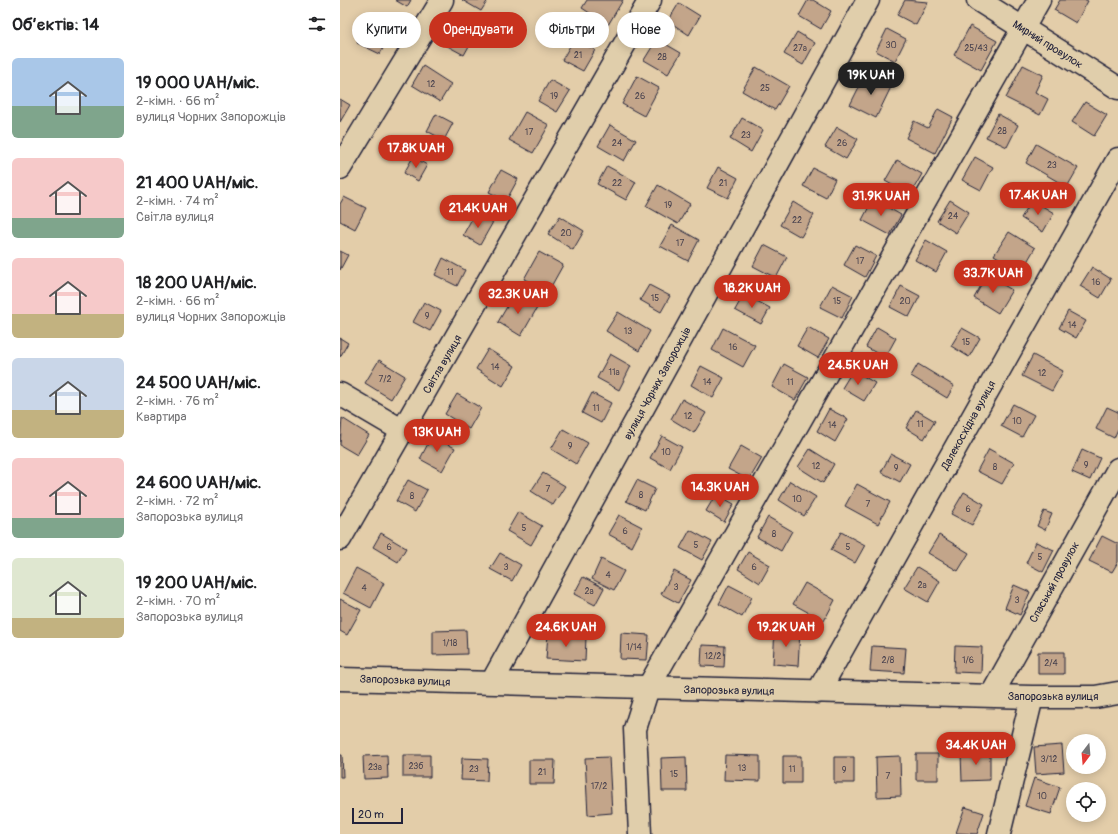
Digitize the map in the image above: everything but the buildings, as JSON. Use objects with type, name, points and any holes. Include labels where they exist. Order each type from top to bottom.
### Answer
[{"type":"street","points":[[342,160],[415,47],[442,0]]},
{"type":"street","name":"Світла вулиця","points":[[340,539],[650,0]]},
{"type":"street","name":"вулиця Чорних Запорожців","points":[[492,682],[868,0]]},
{"type":"street","name":"Мирний провулок","points":[[978,0],[1118,88]]},
{"type":"street","points":[[640,834],[636,729],[648,688],[1039,0]]},
{"type":"street","name":"Далекосхідна вулиця","points":[[818,692],[1118,159]]},
{"type":"street","points":[[340,394],[403,431]]},
{"type":"street","name":"Спаський провулок","points":[[991,696],[1118,469]]},
{"type":"street","name":"Запорозька вулиця","points":[[340,679],[1032,698],[1095,697],[1118,693]]},
{"type":"street","points":[[999,834],[1032,698]]}]
